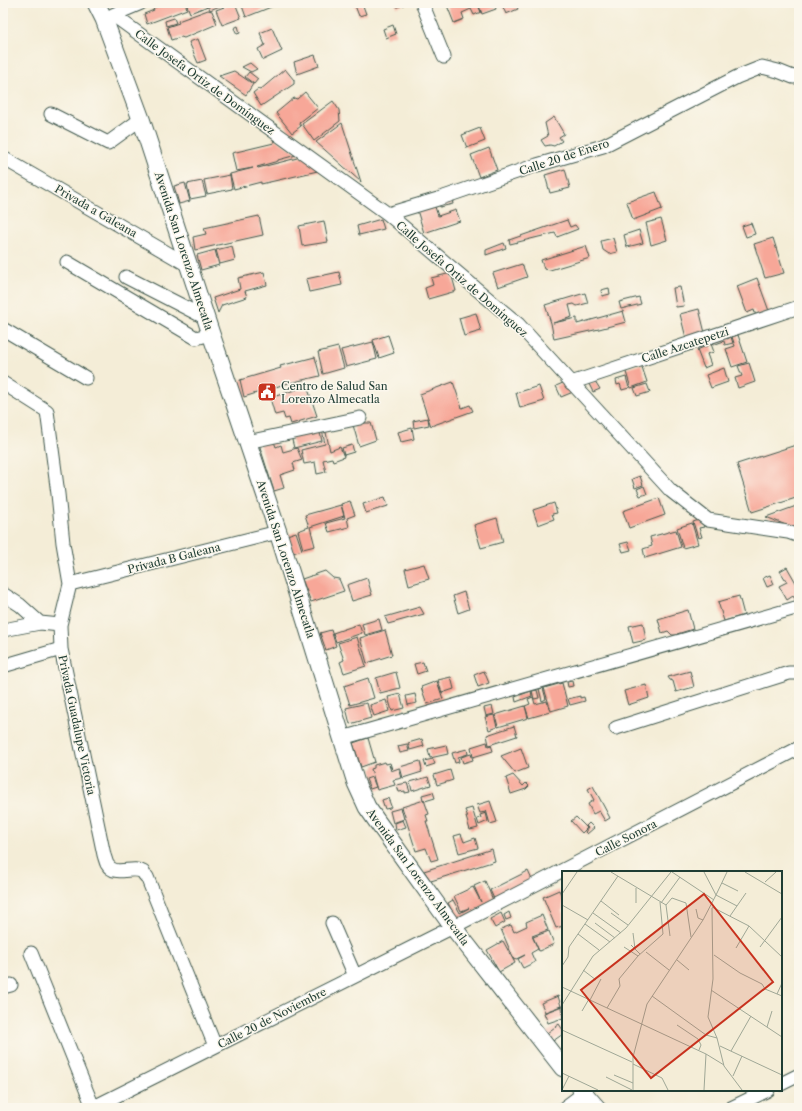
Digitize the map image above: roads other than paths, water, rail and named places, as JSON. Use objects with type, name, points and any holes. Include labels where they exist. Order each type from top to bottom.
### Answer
[{"type":"main road","name":"Avenida San Lorenzo Almecatla","points":[[96,3],[108,17],[211,334],[278,532],[356,783],[367,807],[453,927],[562,1067]]},
{"type":"main road","points":[[583,1092],[597,1108]]},
{"type":"street","points":[[108,17],[141,3]]},
{"type":"street","points":[[422,3],[444,57]]},
{"type":"street","name":"Calle Josefa Ortiz de Domínguez","points":[[108,17],[388,214],[518,324],[671,491],[708,520],[788,532],[799,536]]},
{"type":"street","name":"Calle 20 de Enero","points":[[388,214],[438,199],[537,165],[603,146],[737,77],[762,67],[778,71],[792,77],[799,76]]},
{"type":"street","points":[[51,114],[108,143],[141,119]]},
{"type":"street","name":"Privada a Galeana","points":[[3,158],[188,264]]},
{"type":"street","points":[[67,262],[196,338],[211,334]]},
{"type":"street","points":[[126,277],[206,318]]},
{"type":"street","name":"Calle Azcatepetzi","points":[[571,383],[799,307]]},
{"type":"street","points":[[3,329],[86,378]]},
{"type":"street","name":"Privada Guadalupe Victoria","points":[[3,383],[47,411],[63,542],[70,584],[60,625],[61,649],[107,865],[112,870],[120,872],[137,870],[143,872],[147,877],[215,1046]]},
{"type":"street","points":[[247,442],[360,418]]},
{"type":"street","name":"Privada B Galeana","points":[[70,584],[278,532]]},
{"type":"street","points":[[3,594],[20,605],[40,623]]},
{"type":"street","points":[[342,738],[799,607]]},
{"type":"street","points":[[4,629],[40,623],[60,625]]},
{"type":"street","points":[[3,666],[61,649]]},
{"type":"street","points":[[616,728],[789,673],[799,673]]},
{"type":"street","name":"Calle Sonora","points":[[453,927],[799,748]]},
{"type":"street","points":[[332,923],[355,976]]},
{"type":"street","name":"Calle 20 de Noviembre","points":[[92,1108],[453,927]]},
{"type":"street","points":[[31,953],[92,1108]]},
{"type":"street","points":[[782,1084],[799,1075]]},
{"type":"street","points":[[730,1108],[766,1091]]},
{"type":"street","points":[[564,1108],[583,1092]]},
{"type":"place","name":"Centro de Salud San Lorenzo Almecatla","points":[[267,392]]}]
